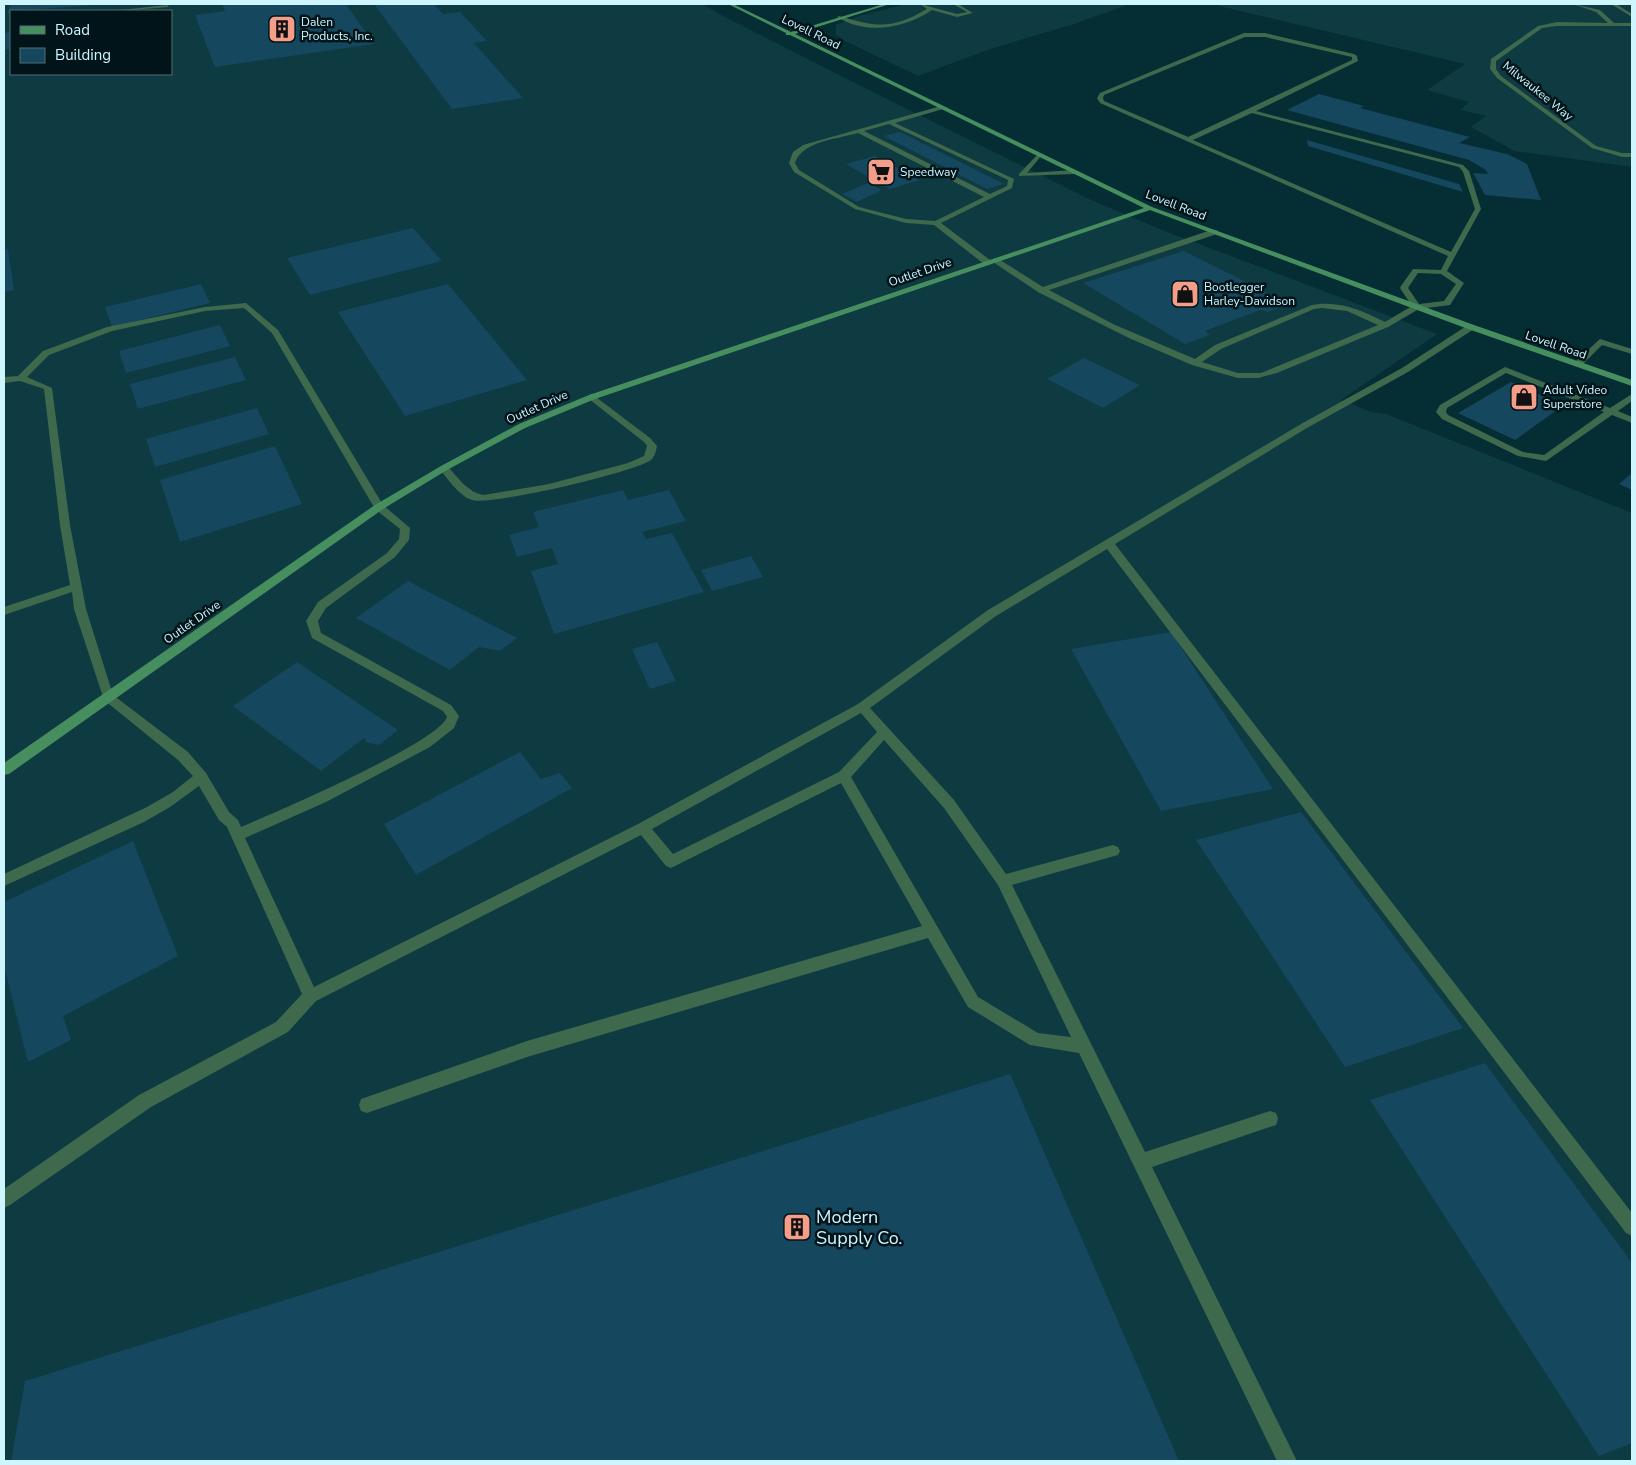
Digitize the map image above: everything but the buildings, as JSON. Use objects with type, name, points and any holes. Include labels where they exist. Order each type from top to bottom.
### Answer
[{"type":"main road","name":"Lovell Road","points":[[730,4],[788,34],[1150,208],[1471,327],[1632,383]]},
{"type":"main road","points":[[788,34],[839,17],[888,4]]},
{"type":"main road","name":"Outlet Drive","points":[[4,770],[378,507],[444,468],[522,426],[592,397],[1150,208]]},
{"type":"street","points":[[922,4],[956,16],[971,13],[955,4]]},
{"type":"street","points":[[1575,4],[1598,12],[1612,24]]},
{"type":"street","points":[[1613,4],[1631,14]]},
{"type":"street","points":[[132,10],[167,7]]},
{"type":"street","points":[[839,17],[861,25],[880,27],[927,11],[930,9],[929,7]]},
{"type":"street","name":"Milwaukee Way","points":[[1632,25],[1557,24],[1540,27],[1493,60],[1493,68],[1499,76],[1594,147],[1622,155],[1632,155]]},
{"type":"street","points":[[1187,140],[1355,61],[1354,56],[1265,35],[1244,35],[1102,94],[1100,98],[1102,102],[1187,140],[1452,255]]},
{"type":"street","points":[[941,108],[805,146],[795,153],[792,162],[796,171],[857,208],[906,221],[936,223],[1010,187],[1011,179]]},
{"type":"street","points":[[1250,111],[1461,166],[1466,171],[1478,209],[1443,272]]},
{"type":"street","points":[[889,122],[1011,179],[1021,175],[1075,172]]},
{"type":"street","points":[[858,131],[990,197]]},
{"type":"street","points":[[1021,175],[1039,155]]},
{"type":"street","points":[[936,223],[991,261],[1094,319],[1195,363],[1234,375],[1256,376],[1274,371],[1385,324],[1417,307],[1447,302],[1460,283],[1443,272],[1416,271],[1404,288],[1417,307]]},
{"type":"street","points":[[1039,288],[1214,232]]},
{"type":"street","points":[[1195,363],[1222,345],[1322,304],[1343,306],[1385,324]]},
{"type":"street","points":[[22,378],[46,353],[110,329],[205,308],[246,305],[275,332],[378,507],[405,528],[404,540],[391,555],[322,605],[312,621],[316,635],[447,708],[453,716],[450,725],[426,744],[289,814],[234,829]]},
{"type":"street","points":[[4,1199],[145,1101],[282,1027],[311,996],[643,828],[862,708],[992,613],[1304,426],[1406,370],[1471,327]]},
{"type":"street","points":[[1578,364],[1600,342],[1632,352]]},
{"type":"street","points":[[1632,397],[1610,412],[1546,458],[1522,454],[1445,417],[1441,412],[1443,407],[1505,370],[1610,412],[1632,420]]},
{"type":"street","points":[[4,380],[22,378],[48,388],[63,516],[80,609],[108,697],[184,756],[200,777],[234,829],[311,996]]},
{"type":"street","points":[[444,468],[474,497],[484,499],[508,496],[631,465],[647,458],[651,453],[652,446],[647,440],[592,397]]},
{"type":"street","points":[[1109,544],[1632,1227]]},
{"type":"street","points":[[4,611],[76,587]]},
{"type":"street","points":[[862,708],[949,804],[1003,881],[1287,1461]]},
{"type":"street","points":[[643,828],[671,862],[844,776],[884,732]]},
{"type":"street","points":[[844,776],[973,1002],[1036,1040],[1084,1046]]},
{"type":"street","points":[[4,880],[122,826],[164,804],[186,791],[200,777]]},
{"type":"street","points":[[1003,881],[1113,851]]},
{"type":"street","points":[[367,1105],[527,1050],[932,930]]},
{"type":"street","points":[[1141,1162],[1270,1119]]},
{"type":"shaded area","points":[[4,4],[703,4],[869,90],[1089,199],[1162,230],[1437,334],[1341,400],[1372,412],[1386,414],[1632,513],[1632,1461],[4,1461]]},
{"type":"shaded area","points":[[906,4],[1130,4],[1074,24],[990,49],[918,76],[836,35],[836,25],[859,16]]},
{"type":"shaded area","points":[[1211,4],[1632,4],[1632,167],[1514,151],[1471,127],[1486,116],[1460,110],[1469,102],[1427,90],[1465,64]]},
{"type":"place","name":"Dalen Products, Inc.","points":[[282,29]]},
{"type":"place","name":"Speedway","points":[[881,172]]},
{"type":"place","name":"Bootlegger Harley-Davidson","points":[[1185,294]]},
{"type":"place","name":"Adult Video Superstore","points":[[1524,397]]},
{"type":"place","name":"Modern Supply Co.","points":[[797,1227]]}]
